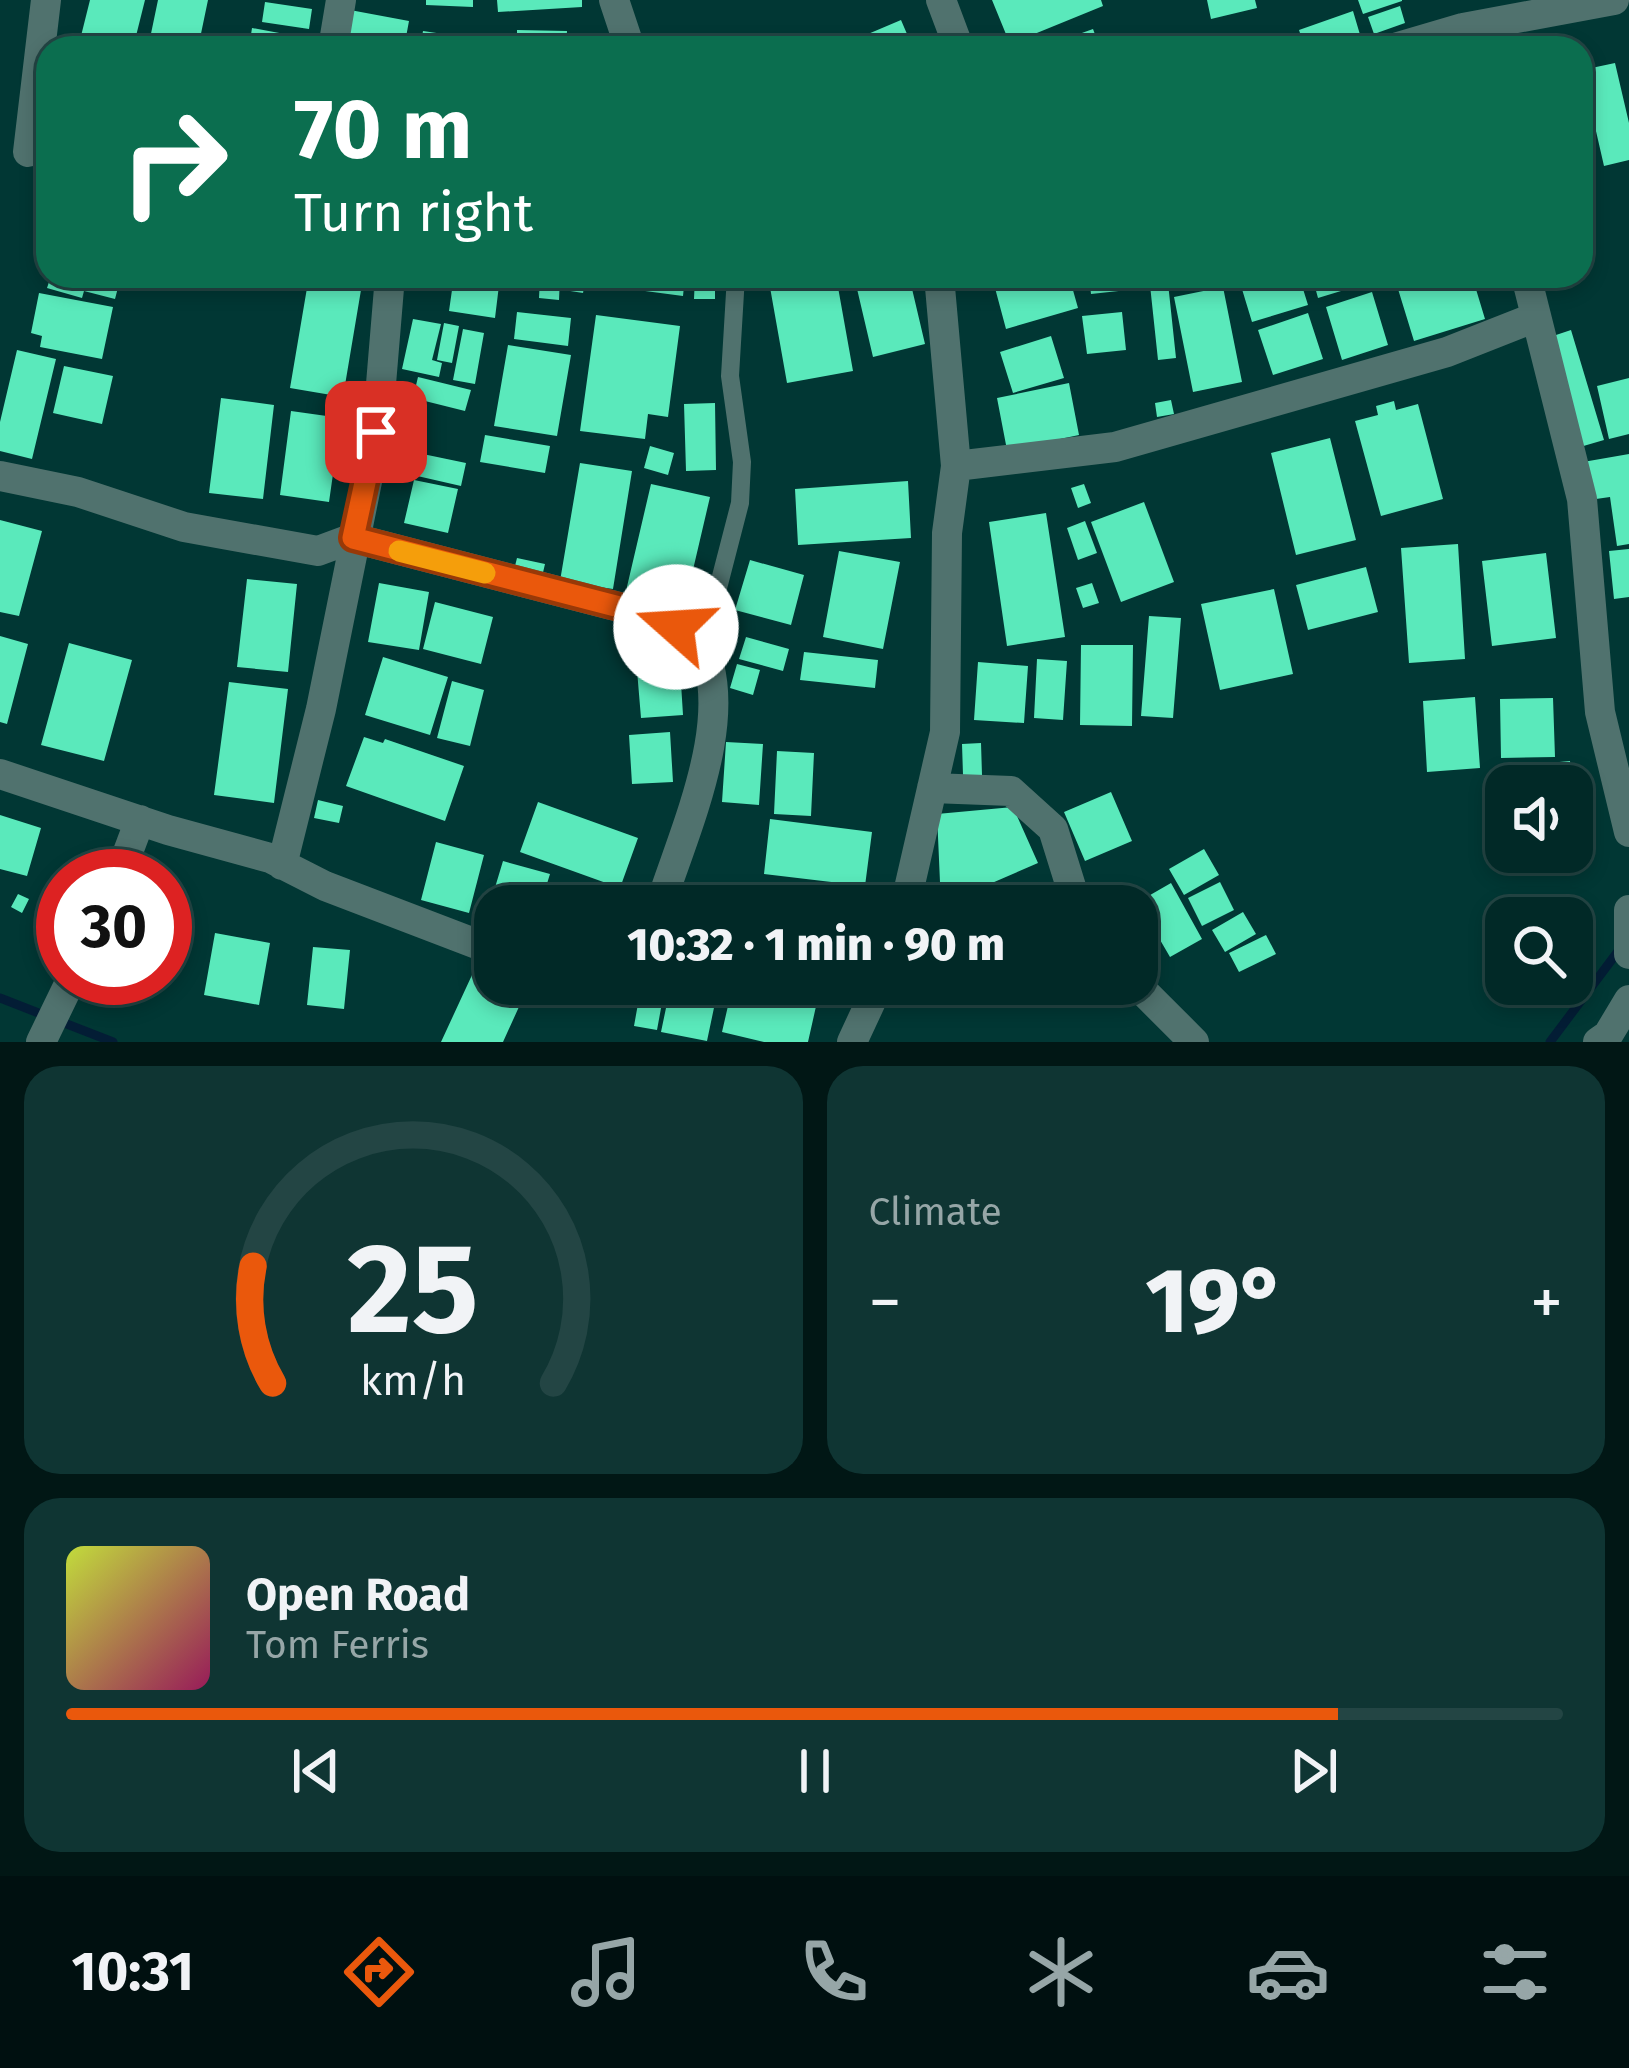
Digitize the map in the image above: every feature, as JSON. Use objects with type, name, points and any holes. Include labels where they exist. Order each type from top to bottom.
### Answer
[{"type":"street","points":[[41,36],[46,0]]},
{"type":"street","points":[[335,36],[341,0]]},
{"type":"street","points":[[614,0],[626,36]]},
{"type":"street","points":[[941,0],[954,36]]},
{"type":"street","points":[[1469,36],[1613,0]]},
{"type":"street","points":[[25,152],[36,72]]},
{"type":"street","points":[[282,865],[321,709],[376,432],[389,288]]},
{"type":"street","points":[[910,885],[945,732],[946,533],[956,466],[940,288]]},
{"type":"street","points":[[1529,288],[1582,499],[1600,712],[1629,832]]},
{"type":"street","points":[[956,466],[1115,447],[1447,352],[1536,316]]},
{"type":"street","points":[[0,476],[78,492],[184,527],[318,551],[353,538],[654,616],[697,637],[711,672],[712,746],[667,885]]},
{"type":"street","points":[[0,774],[282,865],[474,944]]},
{"type":"street","points":[[932,788],[1011,791],[1053,829],[1070,885]]},
{"type":"street","points":[[129,849],[140,820]]},
{"type":"street","points":[[1628,948],[1629,910]]},
{"type":"street","points":[[1612,1037],[1629,1000]]},
{"type":"street","points":[[852,1042],[869,1005]]},
{"type":"street","points":[[1157,1005],[1194,1042]]},
{"type":"lane","points":[[703,646],[740,502],[742,462],[730,376],[735,288]]},
{"type":"building","points":[[90,0],[145,0],[136,36],[81,36]]},
{"type":"building","points":[[158,0],[208,0],[200,36],[150,36]]},
{"type":"building","points":[[426,0],[473,0],[473,7],[426,5]]},
{"type":"building","points":[[497,0],[582,0],[582,7],[498,12]]},
{"type":"building","points":[[992,0],[1101,0],[1103,6],[1030,36],[1007,36]]},
{"type":"building","points":[[1207,0],[1255,0],[1257,8],[1211,19]]},
{"type":"building","points":[[1358,0],[1402,0],[1402,1],[1363,14]]},
{"type":"building","points":[[265,2],[312,9],[309,29],[262,22]]},
{"type":"building","points":[[1400,6],[1405,23],[1374,34],[1368,17]]},
{"type":"building","points":[[350,10],[409,21],[406,36],[345,36]]},
{"type":"building","points":[[1353,11],[1360,36],[1301,36],[1299,30]]},
{"type":"building","points":[[901,20],[908,36],[863,36]]},
{"type":"building","points":[[252,28],[295,36],[251,36]]},
{"type":"building","points":[[517,30],[567,31],[567,36],[517,36]]},
{"type":"building","points":[[1615,63],[1629,123],[1629,160],[1604,166],[1593,118],[1593,68]]},
{"type":"building","points":[[47,288],[118,288],[115,299],[84,291],[82,298]]},
{"type":"building","points":[[307,288],[361,290],[343,397],[290,388]]},
{"type":"building","points":[[452,288],[499,288],[495,318],[449,311]]},
{"type":"building","points":[[539,288],[560,288],[559,300],[539,298]]},
{"type":"building","points":[[630,288],[684,288],[683,296]]},
{"type":"building","points":[[694,288],[715,288],[715,299],[694,299]]},
{"type":"building","points":[[770,288],[838,288],[853,371],[787,383]]},
{"type":"building","points":[[857,288],[912,288],[925,344],[873,357]]},
{"type":"building","points":[[995,288],[1072,288],[1078,308],[1006,329]]},
{"type":"building","points":[[1090,288],[1137,289],[1091,294]]},
{"type":"building","points":[[1150,288],[1169,288],[1176,358],[1158,360]]},
{"type":"building","points":[[1223,288],[1242,382],[1193,392],[1174,297]]},
{"type":"building","points":[[1242,288],[1303,288],[1308,305],[1252,322]]},
{"type":"building","points":[[1315,288],[1351,288],[1318,298]]},
{"type":"building","points":[[1398,288],[1476,288],[1485,319],[1414,341]]},
{"type":"building","points":[[1372,292],[1388,345],[1342,360],[1326,307]]},
{"type":"building","points":[[39,293],[113,307],[102,359],[40,347],[42,336],[31,333]]},
{"type":"building","points":[[517,312],[571,318],[568,346],[514,339]]},
{"type":"building","points":[[1122,312],[1126,350],[1087,354],[1082,316]]},
{"type":"building","points":[[1308,313],[1323,359],[1273,375],[1258,330]]},
{"type":"building","points":[[596,315],[680,326],[668,417],[648,414],[645,439],[580,431]]},
{"type":"building","points":[[413,319],[441,324],[432,360],[442,363],[439,377],[402,369]]},
{"type":"building","points":[[444,323],[459,326],[452,363],[437,360]]},
{"type":"building","points":[[463,329],[484,333],[475,384],[453,380]]},
{"type":"building","points":[[1571,330],[1604,440],[1580,447],[1547,338]]},
{"type":"building","points":[[1051,336],[1064,378],[1013,393],[1000,352]]},
{"type":"building","points":[[508,345],[571,355],[557,436],[494,426]]},
{"type":"building","points":[[17,350],[56,359],[32,459],[0,451],[0,422]]},
{"type":"building","points":[[64,366],[113,376],[102,424],[53,413]]},
{"type":"building","points":[[418,377],[471,390],[465,411],[413,398]]},
{"type":"building","points":[[1629,378],[1629,434],[1609,439],[1597,386]]},
{"type":"building","points":[[1069,383],[1079,435],[1007,450],[997,398]]},
{"type":"building","points":[[393,386],[409,388],[406,406],[390,404]]},
{"type":"building","points":[[221,398],[274,405],[263,499],[209,493]]},
{"type":"building","points":[[1171,400],[1174,414],[1157,417],[1155,403]]},
{"type":"building","points":[[1394,401],[1396,410],[1418,404],[1443,499],[1381,516],[1355,421],[1378,415],[1376,406]]},
{"type":"building","points":[[715,403],[716,470],[686,471],[684,404]]},
{"type":"building","points":[[291,411],[341,418],[329,502],[280,495]]},
{"type":"building","points":[[485,435],[550,446],[545,473],[480,462]]},
{"type":"building","points":[[1330,438],[1356,540],[1296,555],[1271,453]]},
{"type":"building","points":[[650,446],[674,453],[668,475],[644,468]]},
{"type":"building","points":[[418,453],[466,463],[461,486],[413,475]]},
{"type":"building","points":[[1629,454],[1629,544],[1617,546],[1610,497],[1589,500],[1583,462]]},
{"type":"building","points":[[580,463],[632,471],[613,589],[560,581]]},
{"type":"building","points":[[414,480],[458,489],[448,533],[404,523]]},
{"type":"building","points":[[908,481],[911,538],[798,545],[795,489]]},
{"type":"building","points":[[651,484],[710,497],[685,604],[626,591]]},
{"type":"building","points":[[1084,484],[1091,503],[1078,508],[1071,488]]},
{"type":"building","points":[[1144,502],[1174,582],[1121,602],[1091,522]]},
{"type":"building","points":[[1046,513],[1065,637],[1007,646],[989,522]]},
{"type":"building","points":[[0,520],[42,531],[19,616],[0,612]]},
{"type":"building","points":[[1085,521],[1097,553],[1078,560],[1067,528]]},
{"type":"building","points":[[1458,544],[1465,659],[1409,663],[1401,548]]},
{"type":"building","points":[[1629,549],[1629,597],[1614,599],[1609,551]]},
{"type":"building","points":[[839,551],[900,562],[883,649],[823,637]]},
{"type":"building","points":[[1546,553],[1556,638],[1492,646],[1482,561]]},
{"type":"building","points":[[517,558],[545,564],[541,581],[513,574]]},
{"type":"building","points":[[750,560],[804,575],[791,625],[735,610]]},
{"type":"building","points":[[1366,567],[1378,612],[1308,630],[1296,585]]},
{"type":"building","points":[[247,579],[297,584],[288,672],[237,667]]},
{"type":"building","points":[[379,583],[429,592],[419,650],[368,642]]},
{"type":"building","points":[[1092,583],[1099,603],[1083,608],[1076,588]]},
{"type":"building","points":[[1274,589],[1293,674],[1220,690],[1201,604]]},
{"type":"building","points":[[435,602],[493,617],[481,664],[423,649]]},
{"type":"building","points":[[1149,616],[1181,618],[1173,718],[1141,716]]},
{"type":"building","points":[[0,636],[28,644],[7,724],[0,722]]},
{"type":"building","points":[[746,637],[789,649],[783,671],[739,659]]},
{"type":"building","points":[[69,643],[132,660],[104,761],[41,745]]},
{"type":"building","points":[[1081,645],[1133,645],[1132,726],[1080,725]]},
{"type":"building","points":[[804,652],[878,660],[875,688],[800,680]]},
{"type":"building","points":[[383,657],[448,677],[430,735],[365,715]]},
{"type":"building","points":[[1037,659],[1067,661],[1063,720],[1034,718]]},
{"type":"building","points":[[978,662],[1028,666],[1024,723],[974,720]]},
{"type":"building","points":[[737,664],[760,670],[753,695],[730,688]]},
{"type":"building","points":[[680,667],[683,715],[641,718],[637,670]]},
{"type":"building","points":[[452,681],[484,690],[470,746],[437,738]]},
{"type":"building","points":[[229,682],[288,689],[274,803],[214,795]]},
{"type":"building","points":[[1475,697],[1480,768],[1427,772],[1423,701]]},
{"type":"building","points":[[1553,698],[1555,757],[1501,758],[1500,699]]},
{"type":"building","points":[[670,732],[673,782],[632,784],[629,735]]},
{"type":"building","points":[[364,737],[383,743],[385,739],[464,766],[445,821],[346,786]]},
{"type":"building","points":[[726,742],[763,744],[759,805],[722,802]]},
{"type":"building","points":[[981,743],[982,775],[963,775],[962,744]]},
{"type":"building","points":[[777,751],[814,753],[811,816],[774,814]]},
{"type":"building","points":[[1111,792],[1132,841],[1085,861],[1064,812]]},
{"type":"building","points":[[318,800],[343,806],[339,823],[314,818]]},
{"type":"building","points":[[538,802],[638,838],[621,885],[520,852]]},
{"type":"building","points":[[1013,807],[1038,863],[987,885],[940,885],[937,814]]},
{"type":"building","points":[[0,815],[41,828],[27,876],[0,869]]},
{"type":"building","points":[[770,819],[872,832],[865,885],[764,874]]},
{"type":"building","points":[[436,842],[484,855],[469,913],[421,900]]},
{"type":"building","points":[[1204,849],[1219,875],[1184,895],[1169,869]]},
{"type":"building","points":[[503,861],[550,874],[547,885],[496,885]]},
{"type":"building","points":[[1220,882],[1234,910],[1202,926],[1188,898]]},
{"type":"building","points":[[1171,883],[1202,939],[1170,957],[1158,936],[1158,890]]},
{"type":"building","points":[[18,894],[29,899],[22,913],[11,907]]},
{"type":"building","points":[[1243,912],[1256,934],[1225,952],[1212,930]]},
{"type":"building","points":[[215,933],[270,943],[259,1005],[204,995]]},
{"type":"building","points":[[1266,935],[1276,954],[1239,972],[1229,953]]},
{"type":"building","points":[[313,947],[350,950],[344,1009],[307,1005]]},
{"type":"building","points":[[472,975],[474,1005],[520,1005],[503,1042],[441,1042]]},
{"type":"building","points":[[638,1005],[662,1005],[657,1030],[634,1026]]},
{"type":"building","points":[[667,1005],[715,1005],[707,1041],[661,1032]]},
{"type":"building","points":[[728,1005],[816,1005],[808,1042],[764,1042],[722,1032]]},
{"type":"waterway","points":[[1550,1042],[1619,950]]},
{"type":"waterway","points":[[0,998],[113,1042]]},
{"type":"slow traffic","points":[[399,551],[485,573]]},
{"type":"route","points":[[376,432],[353,538],[654,616],[676,627]]}]
